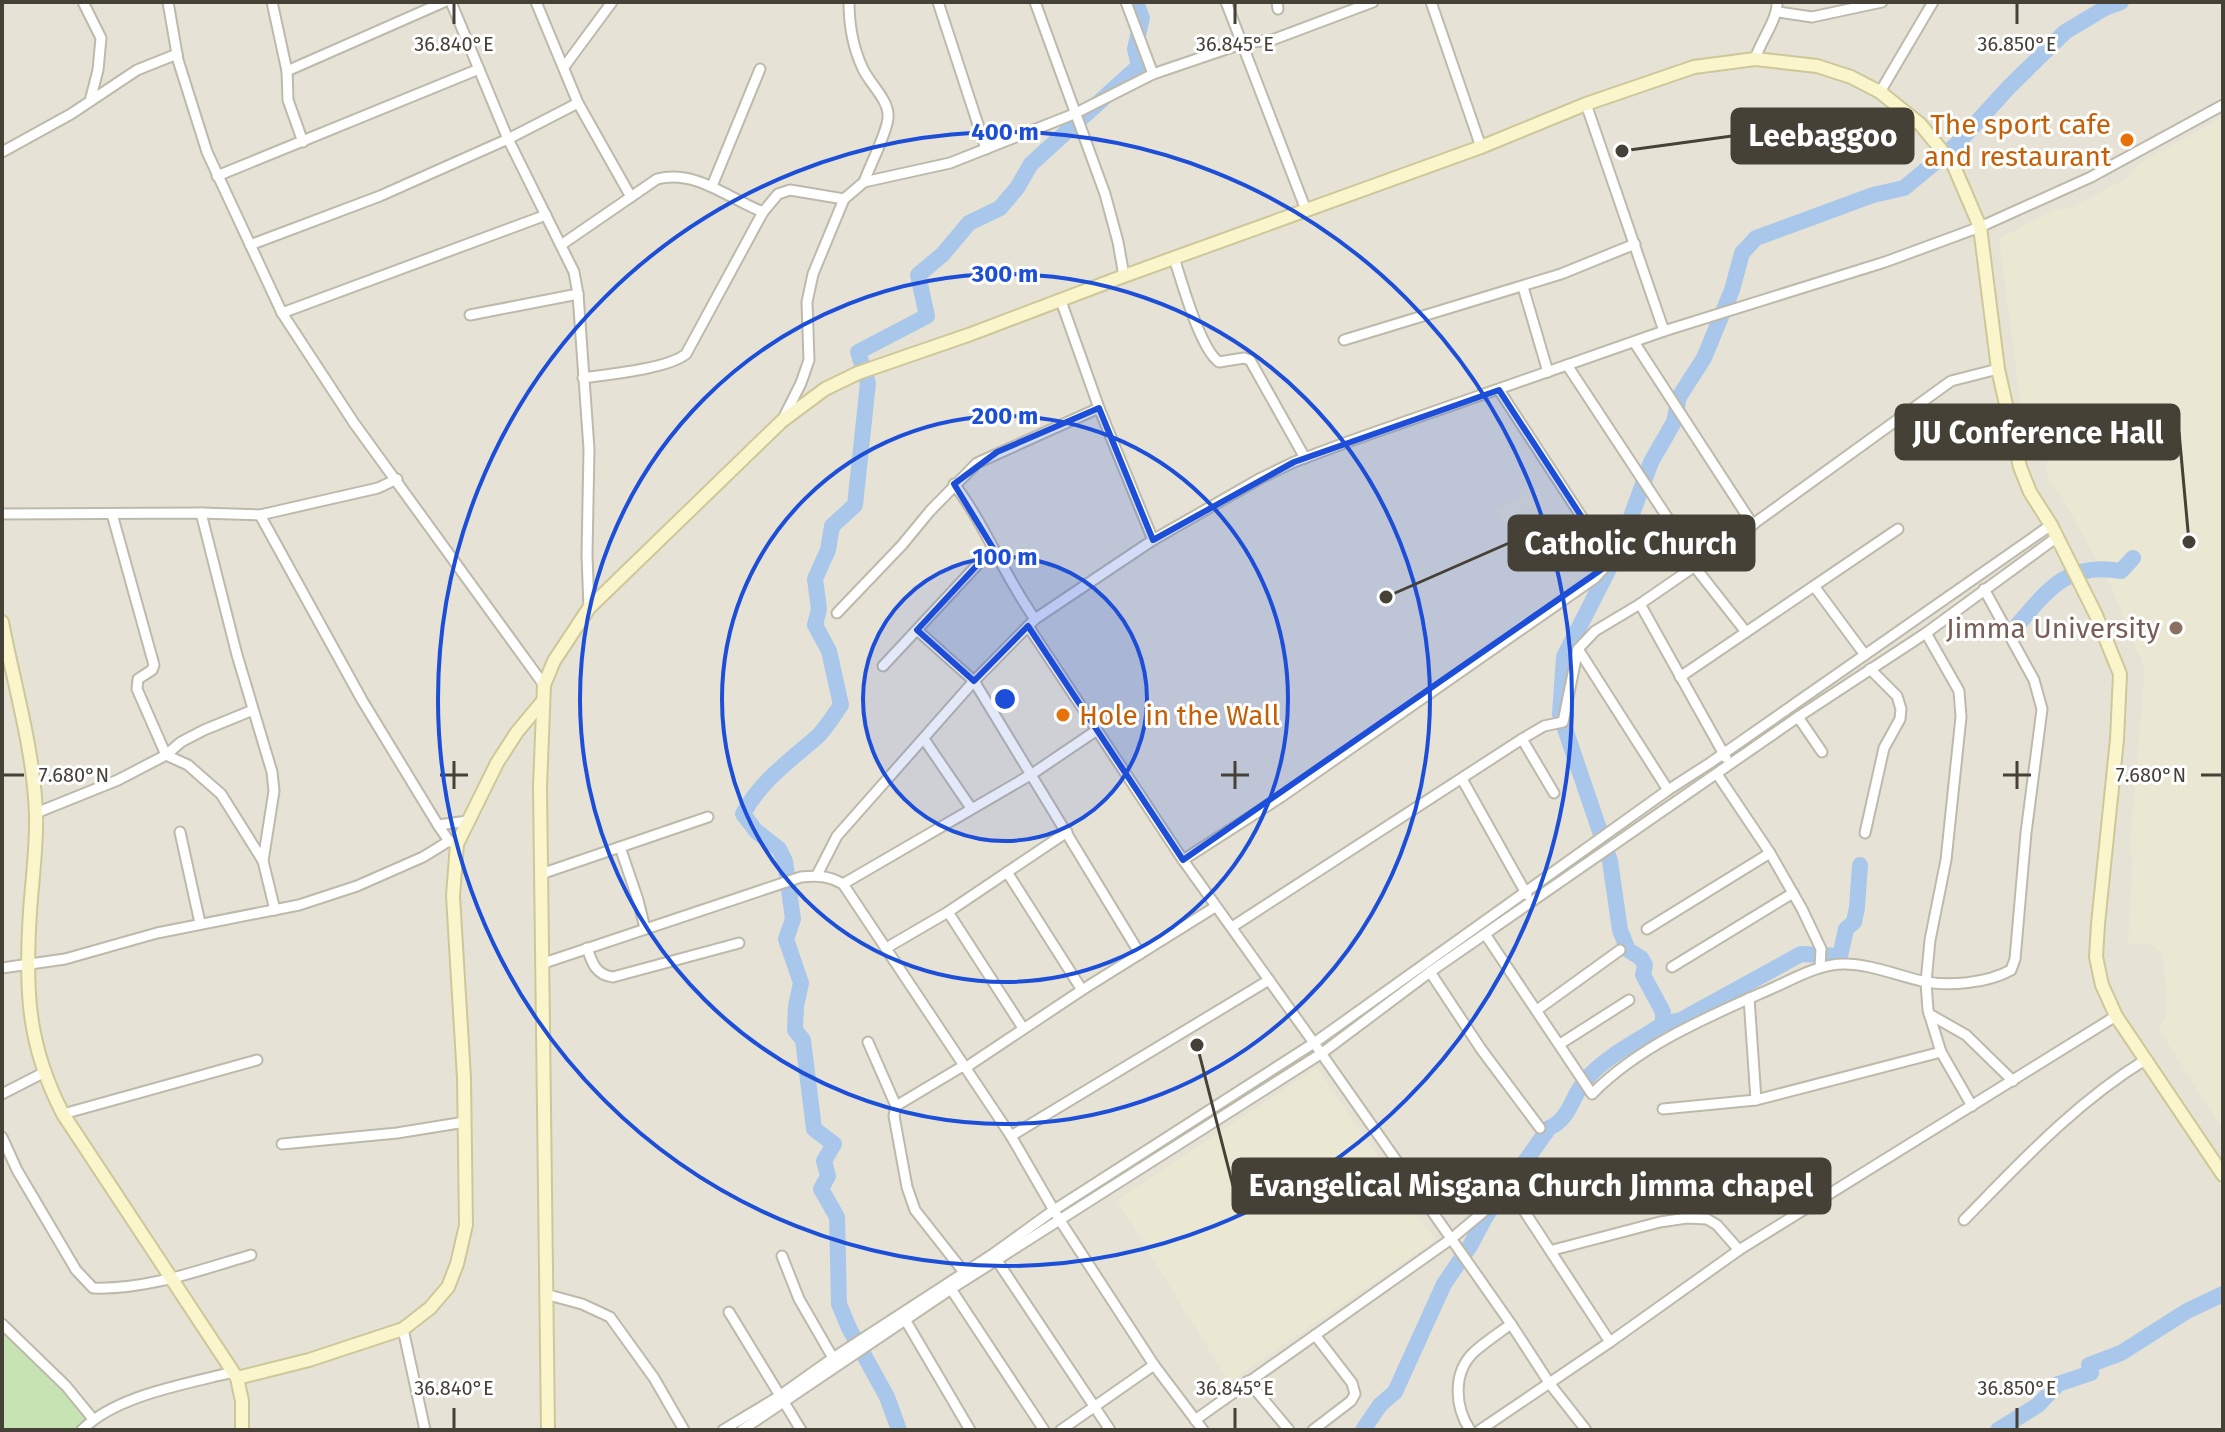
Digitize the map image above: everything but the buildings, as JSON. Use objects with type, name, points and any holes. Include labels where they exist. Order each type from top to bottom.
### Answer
[{"type":"street","points":[[83,2],[101,38],[102,50],[89,102]]},
{"type":"street","points":[[168,2],[177,54],[217,176],[282,313],[354,423],[544,685]]},
{"type":"street","points":[[272,2],[287,71],[288,100],[303,142]]},
{"type":"street","points":[[287,71],[444,2]]},
{"type":"street","points":[[451,2],[508,139],[574,272],[589,449],[589,608]]},
{"type":"street","points":[[536,2],[578,103],[631,197]]},
{"type":"street","points":[[564,67],[612,2]]},
{"type":"street","points":[[782,421],[809,360],[807,302],[813,274],[844,199],[864,182],[889,120],[888,107],[870,83],[856,52],[849,2]]},
{"type":"street","points":[[938,2],[986,149]]},
{"type":"street","points":[[1035,2],[1105,194],[1124,276]]},
{"type":"street","points":[[1126,2],[1153,74]]},
{"type":"street","points":[[1226,2],[1306,210]]},
{"type":"street","points":[[864,182],[950,163],[1074,114],[1153,74],[1244,43],[1272,40],[1373,2]]},
{"type":"street","points":[[1431,2],[1481,147]]},
{"type":"street","points":[[1755,59],[1777,7],[1812,17],[1882,2]]},
{"type":"street","points":[[1880,92],[1933,2]]},
{"type":"street","points":[[2,152],[89,102],[137,70],[177,54]]},
{"type":"street","points":[[548,1430],[541,964],[542,702],[544,685],[554,661],[589,608],[782,421],[825,389],[858,373],[1694,67],[1755,59],[1817,66],[1851,77],[1880,92],[1923,127],[1953,164],[1980,227],[1998,369],[2020,467],[2030,492],[2051,525],[2091,605],[2120,674],[2117,739],[2096,957],[2107,1002],[2223,1175]]},
{"type":"street","points":[[217,176],[479,69]]},
{"type":"street","points":[[712,186],[760,69]]},
{"type":"street","points":[[250,245],[380,196],[508,139],[578,103]]},
{"type":"street","points":[[1586,104],[1664,331]]},
{"type":"street","points":[[817,875],[837,836],[974,681],[1032,622],[1153,540],[1261,478],[1305,458],[1664,331],[1885,262],[1980,227],[2091,177],[2223,105]]},
{"type":"street","points":[[561,245],[657,179],[668,176],[712,186],[763,212]]},
{"type":"street","points":[[583,378],[676,361],[686,354],[763,212],[778,194],[790,190],[844,199]]},
{"type":"street","points":[[282,313],[546,215]]},
{"type":"street","points":[[1344,340],[1523,287],[1635,244]]},
{"type":"street","points":[[1174,258],[1193,317],[1212,356],[1219,362],[1250,360],[1305,458]]},
{"type":"street","points":[[1523,287],[1548,372]]},
{"type":"street","points":[[470,315],[578,294]]},
{"type":"street","points":[[1061,301],[1099,408],[1153,540]]},
{"type":"street","points":[[1634,342],[1753,525]]},
{"type":"street","points":[[1567,365],[1696,565],[1746,632]]},
{"type":"street","points":[[1232,927],[1522,739],[1544,726],[1563,722],[1578,649],[1595,631],[1640,604],[1753,525],[1951,381],[1998,369]]},
{"type":"street","points":[[1183,860],[1372,734],[1595,578],[1605,567],[1604,551],[1499,390]]},
{"type":"street","points":[[837,613],[902,545],[954,484],[977,463],[1099,408]]},
{"type":"street","points":[[2,514],[260,515],[378,488],[397,479]]},
{"type":"street","points":[[954,484],[973,509],[1032,622],[1097,730],[1183,860],[1322,1053],[1550,1384],[1586,1430]]},
{"type":"street","points":[[201,513],[272,772],[274,791],[263,861]]},
{"type":"street","points":[[112,514],[154,665],[152,670],[138,679],[137,689],[166,755],[188,765],[221,794],[263,861],[275,910]]},
{"type":"street","points":[[82,1430],[93,1419],[163,1390],[309,1360],[403,1329],[430,1308],[448,1287],[466,1225],[465,1122],[453,842],[438,825],[362,700],[260,515]]},
{"type":"street","points":[[723,1430],[781,1400],[1314,1043],[1668,790],[2051,525]]},
{"type":"street","points":[[1680,677],[1898,529]]},
{"type":"street","points":[[1056,1215],[1322,1053],[1430,972],[2058,540]]},
{"type":"street","points":[[883,666],[993,548]]},
{"type":"street","points":[[1814,586],[1865,655]]},
{"type":"street","points":[[1485,934],[1592,1094],[1609,1077],[1654,1046],[1749,998],[1820,967],[1844,964],[1926,982],[1996,978],[2011,970],[2015,959],[2026,833],[2042,709],[2034,680],[1984,589]]},
{"type":"street","points":[[1640,604],[1731,764]]},
{"type":"street","points":[[2,622],[28,749],[36,813],[27,965],[30,1021],[43,1073],[63,1114],[235,1375],[242,1401],[242,1430]]},
{"type":"street","points":[[917,630],[974,681],[1140,954]]},
{"type":"street","points":[[1926,633],[1959,691],[1961,717],[1946,860],[1930,940],[1926,982],[1929,1014],[1941,1052],[1972,1106]]},
{"type":"street","points":[[1578,649],[1668,790]]},
{"type":"street","points":[[1865,833],[1884,748],[1900,719],[1901,709],[1897,696],[1870,669]]},
{"type":"street","points":[[2,968],[65,959],[200,923],[299,905],[357,886],[423,857],[453,842],[468,821],[497,763],[542,702]]},
{"type":"street","points":[[36,813],[118,780],[166,755],[181,742],[204,730],[253,710]]},
{"type":"street","points":[[1798,717],[1822,752]]},
{"type":"street","points":[[843,884],[1032,774],[1097,730]]},
{"type":"street","points":[[924,739],[971,808]]},
{"type":"street","points":[[1522,739],[1554,793]]},
{"type":"street","points":[[1717,774],[1793,893],[1821,949],[1820,967]]},
{"type":"street","points":[[1462,779],[1532,902]]},
{"type":"street","points":[[541,874],[708,817]]},
{"type":"street","points":[[438,825],[468,821]]},
{"type":"street","points":[[180,832],[200,923]]},
{"type":"street","points":[[888,947],[948,912],[1067,832]]},
{"type":"street","points":[[620,847],[645,928]]},
{"type":"street","points":[[1647,929],[1770,853]]},
{"type":"street","points":[[1007,872],[1082,990]]},
{"type":"street","points":[[541,964],[801,877],[817,875],[843,884],[888,947],[1011,1136],[1056,1215],[1154,1365],[1203,1430]]},
{"type":"street","points":[[1672,967],[1793,893]]},
{"type":"street","points":[[896,1106],[964,1067],[1215,907]]},
{"type":"street","points":[[948,912],[1023,1028]]},
{"type":"street","points":[[587,948],[597,972],[613,977],[739,943]]},
{"type":"street","points":[[1537,1010],[1620,950]]},
{"type":"street","points":[[1430,972],[1481,1049],[1540,1128]]},
{"type":"street","points":[[1011,1136],[1269,980]]},
{"type":"street","points":[[1749,998],[1756,1100]]},
{"type":"street","points":[[1560,1044],[1629,1000]]},
{"type":"street","points":[[1929,1014],[1966,1035],[2013,1081]]},
{"type":"street","points":[[1480,1430],[1739,1250],[2116,1016]]},
{"type":"street","points":[[868,1042],[896,1106],[894,1116],[899,1145],[915,1210],[966,1276]]},
{"type":"street","points":[[1663,1109],[1756,1100],[1941,1052]]},
{"type":"street","points":[[63,1114],[257,1060]]},
{"type":"street","points":[[1964,1220],[2053,1130],[2113,1079],[2145,1060]]},
{"type":"street","points":[[2,1094],[43,1073]]},
{"type":"street","points":[[282,1144],[397,1133],[465,1122]]},
{"type":"street","points":[[2,1137],[17,1170],[76,1270],[93,1288],[173,1278],[251,1255]]},
{"type":"street","points":[[1195,1420],[1451,1239],[1503,1195],[1515,1197],[1553,1250],[1610,1342]]},
{"type":"street","points":[[1553,1250],[1687,1218],[1707,1219],[1717,1225],[1739,1250]]},
{"type":"street","points":[[782,1256],[799,1299],[833,1358]]},
{"type":"street","points":[[995,1257],[1110,1430]]},
{"type":"street","points":[[948,1286],[1044,1430]]},
{"type":"street","points":[[545,1294],[582,1304],[610,1317],[654,1378],[684,1430]]},
{"type":"street","points":[[729,1312],[801,1430]]},
{"type":"street","points":[[742,1430],[833,1358],[903,1316]]},
{"type":"street","points":[[903,1316],[970,1430]]},
{"type":"street","points":[[2,1324],[66,1386],[93,1419]]},
{"type":"street","points":[[1470,1430],[1458,1406],[1457,1392],[1462,1373],[1474,1352],[1511,1324]]},
{"type":"street","points":[[403,1329],[425,1430]]},
{"type":"street","points":[[1313,1430],[1351,1401],[1355,1394],[1352,1383],[1315,1335]]},
{"type":"street","points":[[1061,1430],[1154,1365]]},
{"type":"street","points":[[1248,1381],[1289,1430]]},
{"type":"highlighted area","points":[[1499,390],[1604,551],[1605,567],[1183,860],[1028,626],[974,681],[917,630],[993,548],[954,484],[997,452],[1099,408],[1153,540],[1294,462]]},
{"type":"shaded area","points":[[2,2],[2223,2],[2223,1430],[2,1430]]},
{"type":"shaded area","name":"Jimma University","points":[[2223,117],[2223,1129],[2159,1030],[2167,1013],[2163,954],[2152,945],[2128,943],[2133,855],[2129,854],[2145,670],[2111,586],[2059,492],[2049,484],[2046,458],[2027,451],[1999,239],[2055,209],[2069,209],[2129,177],[2137,165]]},
{"type":"shaded area","points":[[1529,486],[1531,491],[1539,489],[1544,499],[1538,502],[1540,506],[1503,523],[1496,510],[1521,496],[1519,490]]},
{"type":"shaded area","points":[[1317,1068],[1435,1240],[1229,1382],[1117,1200]]},
{"type":"green space","points":[[2,1317],[101,1419],[89,1430],[2,1430]]},
{"type":"waterway","points":[[899,1430],[887,1397],[839,1304],[837,1217],[821,1189],[828,1176],[824,1161],[834,1144],[814,1129],[803,1040],[795,1030],[801,983],[786,939],[793,919],[785,861],[779,849],[756,831],[743,814],[767,781],[818,736],[841,705],[829,651],[815,625],[819,609],[815,579],[828,550],[832,526],[855,505],[868,383],[858,352],[927,316],[918,275],[943,254],[969,223],[1000,208],[1031,164],[1139,66],[1135,49],[1142,18],[1136,2]]},
{"type":"waterway","points":[[1363,1430],[1380,1405],[1395,1392],[1444,1284],[1486,1216],[1549,1128],[1563,1118],[1579,1089],[1598,1067],[1663,1024],[1663,1012],[1643,975],[1645,965],[1641,958],[1628,950],[1620,930],[1610,861],[1560,714],[1564,657],[1620,547],[1651,462],[1674,422],[1679,397],[1704,358],[1732,290],[1742,253],[1756,238],[1873,195],[1904,188],[1956,145],[2065,32],[2121,2]]},
{"type":"waterway","points":[[2015,628],[2059,582],[2086,570],[2121,571],[2133,558]]},
{"type":"waterway","points":[[1663,1024],[1681,1020],[1801,954],[1840,956],[1846,929],[1854,922],[1860,865]]},
{"type":"waterway","points":[[1998,1430],[2038,1405],[2058,1384],[2091,1373],[2089,1365],[2121,1353],[2187,1311],[2223,1294]]},
{"type":"place","name":"The sport cafe and restaurant","points":[[2127,140]]},
{"type":"place","name":"Leebaggoo","points":[[1622,151]]},
{"type":"place","name":"JU Conference Hall","points":[[2189,542]]},
{"type":"place","name":"Catholic Church","points":[[1386,597]]},
{"type":"place","name":"Jimma University","points":[[2176,628]]},
{"type":"place","name":"Hole in the Wall","points":[[1063,715]]},
{"type":"place","name":"Evangelical Misgana Church Jimma chapel","points":[[1197,1045]]}]
